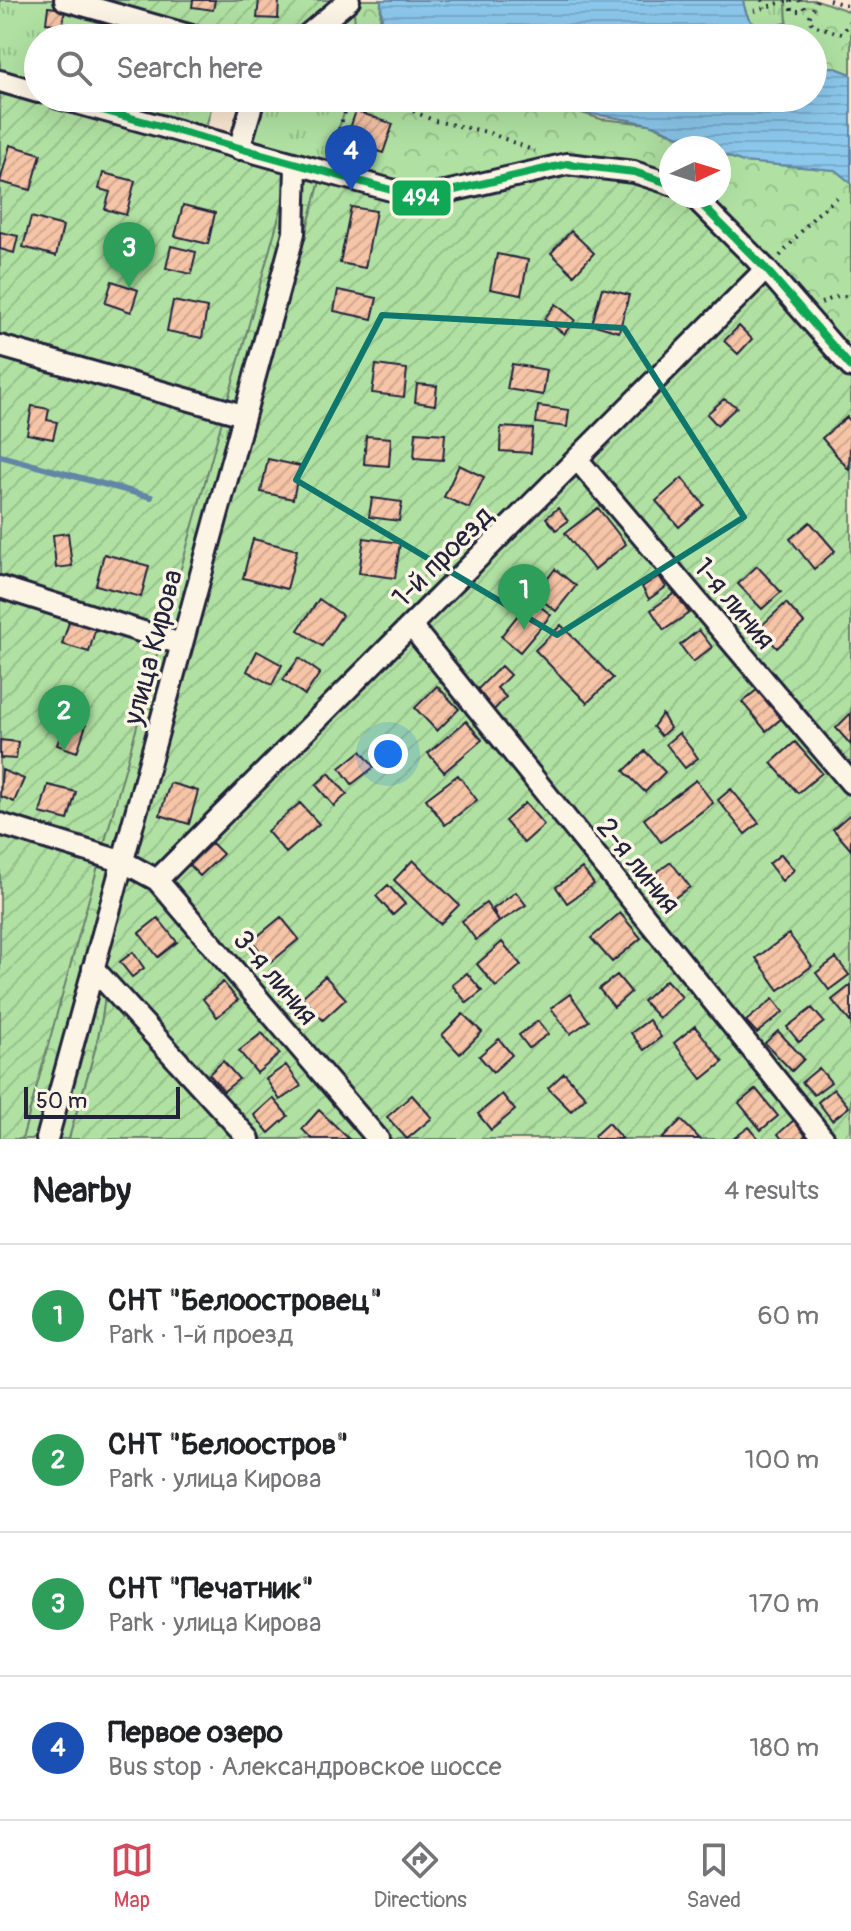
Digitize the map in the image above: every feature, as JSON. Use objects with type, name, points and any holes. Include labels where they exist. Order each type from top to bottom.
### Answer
[{"type":"street","points":[[65,0],[150,24]]},
{"type":"street","points":[[321,24],[349,0]]},
{"type":"street","points":[[0,81],[24,88]]},
{"type":"street","points":[[108,112],[296,167],[420,198],[567,164],[634,172],[659,180]]},
{"type":"street","points":[[239,149],[250,112]]},
{"type":"street","name":"улица Кирова","points":[[47,1139],[294,233],[296,167]]},
{"type":"street","points":[[705,208],[766,269],[851,367]]},
{"type":"street","name":"1-й проезд","points":[[157,880],[766,269]]},
{"type":"street","points":[[0,346],[243,415]]},
{"type":"street","name":"1-я линия","points":[[577,459],[851,783]]},
{"type":"street","points":[[0,587],[181,644]]},
{"type":"street","name":"2-я линия","points":[[412,627],[824,1139]]},
{"type":"street","name":"3-я линия","points":[[0,824],[124,862],[157,880],[378,1139]]},
{"type":"street","points":[[93,968],[249,1139]]},
{"type":"path","points":[[762,0],[765,8]]},
{"type":"path","points":[[754,11],[790,0],[796,14],[808,12],[817,0]]},
{"type":"path","points":[[799,0],[812,24]]},
{"type":"path","points":[[829,0],[851,7]]},
{"type":"path","points":[[827,31],[846,32],[851,21]]},
{"type":"path","points":[[324,174],[345,112]]},
{"type":"path","points":[[415,112],[435,121],[487,132],[567,164]]},
{"type":"path","points":[[766,269],[806,230],[815,216],[840,195]]},
{"type":"path","points":[[806,314],[831,297],[851,296]]},
{"type":"highlighted area","points":[[382,315],[624,328],[744,517],[557,635],[296,480]]},
{"type":"green space","points":[[0,0],[65,0],[150,24],[24,24],[24,88],[0,81]]},
{"type":"green space","points":[[65,0],[349,0],[321,24],[150,24]]},
{"type":"green space","points":[[353,0],[356,24],[322,24]]},
{"type":"green space","points":[[353,0],[381,0],[380,23],[355,24]]},
{"type":"green space","points":[[743,0],[786,0],[787,23],[755,24],[745,10]]},
{"type":"green space","points":[[786,0],[817,0],[851,12],[851,74],[833,67],[827,68],[827,24],[787,23]]},
{"type":"green space","points":[[0,81],[24,92],[24,112],[107,112],[293,166],[22,1139],[0,1139]]},
{"type":"green space","points":[[108,112],[210,112],[203,139]]},
{"type":"green space","points":[[251,112],[345,112],[322,174],[240,150]]},
{"type":"green space","points":[[345,112],[578,112],[601,119],[649,124],[678,136],[659,136],[659,185],[420,198],[322,174],[105,965],[99,1031],[69,1139],[22,1139],[159,637],[183,645],[245,416],[224,410],[293,166],[322,173]]},
{"type":"green space","points":[[731,158],[743,162],[835,170],[851,183],[851,367],[704,208],[731,208]]},
{"type":"green space","points":[[564,165],[659,182],[659,208],[704,208],[851,367],[851,1139],[69,1139],[99,1031],[105,965],[322,174],[420,198]]},
{"type":"green space","points":[[224,410],[245,416],[183,645],[159,637]]},
{"type":"water","points":[[381,0],[743,0],[748,18],[756,24],[382,24]]},
{"type":"water","points":[[833,67],[851,74],[851,183],[835,170],[743,162],[731,158],[731,136],[680,136],[649,124],[577,112],[827,112],[827,68]]},
{"type":"building","points":[[193,0],[215,0],[213,10],[192,7]]},
{"type":"building","points":[[259,0],[279,0],[278,19],[257,18]]},
{"type":"building","points":[[48,7],[65,9],[63,24],[46,23]]},
{"type":"building","points":[[356,112],[393,124],[383,153],[346,140]]},
{"type":"building","points":[[10,145],[41,154],[31,190],[0,182]]},
{"type":"building","points":[[103,173],[135,181],[126,215],[105,209],[110,192],[99,189]]},
{"type":"building","points":[[183,205],[215,213],[208,244],[175,236]]},
{"type":"building","points":[[351,207],[376,211],[365,268],[340,263]]},
{"type":"building","points":[[31,217],[63,226],[56,256],[23,247]]},
{"type":"building","points":[[571,231],[594,253],[574,275],[551,253]]},
{"type":"building","points":[[0,232],[18,236],[14,253],[0,249]]},
{"type":"building","points":[[171,246],[196,252],[191,274],[166,268]]},
{"type":"building","points":[[497,254],[528,260],[521,295],[490,289]]},
{"type":"building","points":[[112,281],[138,290],[131,312],[105,303]]},
{"type":"building","points":[[602,288],[629,295],[619,332],[592,324]]},
{"type":"building","points":[[338,290],[377,298],[372,319],[334,311]]},
{"type":"building","points":[[173,301],[207,308],[202,338],[167,331]]},
{"type":"building","points":[[556,304],[575,320],[564,334],[544,319]]},
{"type":"building","points":[[739,326],[752,339],[738,354],[724,341]]},
{"type":"building","points":[[512,364],[547,370],[543,395],[507,389]]},
{"type":"building","points":[[376,365],[407,369],[404,397],[372,393]]},
{"type":"building","points":[[417,384],[437,386],[435,405],[415,402]]},
{"type":"building","points":[[724,399],[737,407],[717,425],[707,414]]},
{"type":"building","points":[[32,406],[49,409],[47,420],[57,422],[53,439],[27,434]]},
{"type":"building","points":[[538,406],[569,410],[567,427],[536,423]]},
{"type":"building","points":[[847,417],[851,422],[849,470],[822,438]]},
{"type":"building","points":[[501,427],[533,429],[531,453],[500,451]]},
{"type":"building","points":[[416,432],[445,434],[443,460],[414,458]]},
{"type":"building","points":[[366,436],[391,438],[389,466],[364,464]]},
{"type":"building","points":[[268,459],[300,466],[293,499],[261,492]]},
{"type":"building","points":[[459,465],[484,477],[469,508],[444,497]]},
{"type":"building","points":[[682,478],[704,505],[679,527],[656,501]]},
{"type":"building","points":[[372,498],[402,502],[399,521],[369,517]]},
{"type":"building","points":[[558,508],[568,521],[556,530],[546,518]]},
{"type":"building","points":[[598,508],[626,544],[594,570],[565,533]]},
{"type":"building","points":[[810,522],[835,551],[814,569],[790,539]]},
{"type":"building","points":[[68,533],[72,566],[56,568],[53,535]]},
{"type":"building","points":[[364,538],[400,543],[395,578],[359,573]]},
{"type":"building","points":[[253,539],[297,550],[287,589],[243,578]]},
{"type":"building","points":[[104,554],[149,566],[141,597],[96,585]]},
{"type":"building","points":[[757,566],[781,592],[762,609],[738,584]]},
{"type":"building","points":[[555,569],[576,586],[556,611],[535,595]]},
{"type":"building","points":[[659,576],[666,587],[649,599],[642,587]]},
{"type":"building","points":[[675,593],[689,613],[664,630],[651,610]]},
{"type":"building","points":[[319,599],[342,615],[322,646],[298,630]]},
{"type":"building","points":[[531,599],[551,615],[520,652],[501,636]]},
{"type":"building","points":[[786,603],[804,623],[777,648],[759,628]]},
{"type":"building","points":[[70,619],[96,627],[89,652],[62,644]]},
{"type":"building","points":[[561,625],[613,678],[587,703],[535,650]]},
{"type":"building","points":[[699,630],[712,647],[693,662],[680,645]]},
{"type":"building","points":[[257,651],[282,665],[272,685],[247,671]]},
{"type":"building","points":[[299,658],[320,673],[305,695],[283,680]]},
{"type":"building","points":[[501,666],[510,675],[497,688],[506,697],[494,710],[476,691]]},
{"type":"building","points":[[437,686],[459,709],[437,731],[415,708]]},
{"type":"building","points":[[758,689],[782,718],[766,731],[742,702]]},
{"type":"building","points":[[851,713],[851,745],[836,728]]},
{"type":"building","points":[[662,714],[670,728],[661,736],[653,727]]},
{"type":"building","points":[[67,718],[86,725],[77,752],[57,745]]},
{"type":"building","points":[[466,721],[482,740],[444,772],[428,753]]},
{"type":"building","points":[[679,733],[698,758],[685,768],[666,744]]},
{"type":"building","points":[[0,740],[18,742],[16,759],[0,758]]},
{"type":"building","points":[[795,742],[822,773],[798,793],[771,763]]},
{"type":"building","points":[[361,751],[374,767],[352,784],[340,768]]},
{"type":"building","points":[[645,751],[665,772],[645,792],[624,771]]},
{"type":"building","points":[[2,770],[24,779],[14,802],[0,796]]},
{"type":"building","points":[[329,773],[347,794],[334,806],[316,785]]},
{"type":"building","points":[[458,775],[477,800],[445,825],[426,799]]},
{"type":"building","points":[[696,780],[713,803],[661,842],[644,819]]},
{"type":"building","points":[[170,783],[198,791],[189,824],[160,815]]},
{"type":"building","points":[[48,785],[76,792],[68,820],[40,813]]},
{"type":"building","points":[[731,789],[759,823],[745,834],[718,800]]},
{"type":"building","points":[[300,803],[319,824],[286,853],[267,831]]},
{"type":"building","points":[[525,803],[544,825],[524,843],[505,821]]},
{"type":"building","points":[[849,815],[851,817],[851,850],[833,829]]},
{"type":"building","points":[[212,843],[223,854],[200,876],[189,865]]},
{"type":"building","points":[[781,854],[794,870],[782,881],[769,864]]},
{"type":"building","points":[[413,860],[459,905],[440,924],[394,880]]},
{"type":"building","points":[[671,862],[690,887],[667,903],[649,878]]},
{"type":"building","points":[[582,868],[594,884],[567,903],[556,887]]},
{"type":"building","points":[[388,885],[405,904],[393,915],[376,896]]},
{"type":"building","points":[[516,892],[526,905],[499,922],[493,909]]},
{"type":"building","points":[[486,903],[499,922],[476,940],[462,921]]},
{"type":"building","points":[[620,913],[641,938],[612,962],[591,938]]},
{"type":"building","points":[[281,917],[299,939],[270,963],[252,941]]},
{"type":"building","points":[[158,918],[177,942],[158,957],[139,933]]},
{"type":"building","points":[[789,934],[812,966],[779,990],[756,958]]},
{"type":"building","points":[[502,942],[521,965],[496,987],[477,964]]},
{"type":"building","points":[[133,952],[144,968],[132,977],[120,962]]},
{"type":"building","points":[[836,958],[849,975],[829,990],[816,973]]},
{"type":"building","points":[[467,973],[482,991],[467,1003],[452,985]]},
{"type":"building","points":[[617,975],[631,992],[614,1007],[599,989]]},
{"type":"building","points":[[325,976],[346,999],[323,1020],[302,997]]},
{"type":"building","points":[[666,980],[682,997],[659,1018],[643,1001]]},
{"type":"building","points":[[223,982],[238,1000],[217,1017],[203,999]]},
{"type":"building","points":[[851,985],[851,1023],[832,1000]]},
{"type":"building","points":[[570,994],[589,1021],[570,1034],[551,1008]]},
{"type":"building","points":[[773,999],[783,1012],[757,1033],[746,1021]]},
{"type":"building","points":[[812,1008],[824,1022],[799,1042],[787,1027]]},
{"type":"building","points":[[463,1014],[482,1032],[460,1054],[442,1035]]},
{"type":"building","points":[[649,1020],[661,1037],[644,1050],[631,1033]]},
{"type":"building","points":[[538,1021],[548,1034],[529,1048],[519,1035]]},
{"type":"building","points":[[695,1026],[723,1062],[702,1079],[674,1043]]},
{"type":"building","points":[[778,1031],[804,1059],[792,1071],[765,1043]]},
{"type":"building","points":[[262,1033],[280,1054],[257,1073],[239,1051]]},
{"type":"building","points":[[499,1039],[512,1055],[493,1072],[479,1056]]},
{"type":"building","points":[[223,1061],[239,1079],[224,1091],[209,1074]]},
{"type":"building","points":[[286,1065],[301,1086],[280,1100],[266,1079]]},
{"type":"building","points":[[819,1068],[831,1082],[814,1095],[802,1082]]},
{"type":"building","points":[[564,1073],[586,1097],[571,1111],[548,1088]]},
{"type":"building","points":[[756,1089],[778,1116],[761,1130],[739,1103]]},
{"type":"building","points":[[834,1089],[849,1107],[832,1120],[818,1102]]},
{"type":"building","points":[[502,1094],[515,1110],[491,1130],[478,1114]]},
{"type":"building","points":[[412,1095],[432,1118],[407,1139],[387,1117]]},
{"type":"building","points":[[273,1098],[288,1116],[269,1133],[254,1115]]},
{"type":"building","points":[[319,1110],[349,1139],[312,1139],[302,1129]]},
{"type":"building","points":[[681,1120],[700,1139],[662,1139]]},
{"type":"building","points":[[794,1120],[806,1135],[801,1139],[782,1139],[778,1134]]},
{"type":"building","points":[[608,1123],[622,1139],[596,1139],[594,1136]]},
{"type":"building","points":[[749,1127],[759,1139],[733,1139]]},
{"type":"waterway","points":[[0,456],[151,497]]},
{"type":"transit line","name":"494","points":[[110,112],[420,198],[567,164],[634,172],[659,180]]},
{"type":"transit line","name":"494","points":[[705,208],[766,269],[851,367]]},
{"type":"place","name":"Первое озеро","points":[[351,191]]},
{"type":"place","name":"СНТ \"Печатник\"","points":[[129,288]]},
{"type":"place","name":"СНТ \"Белоостровец\"","points":[[524,630]]},
{"type":"place","name":"СНТ \"Белоостров\"","points":[[64,751]]}]
